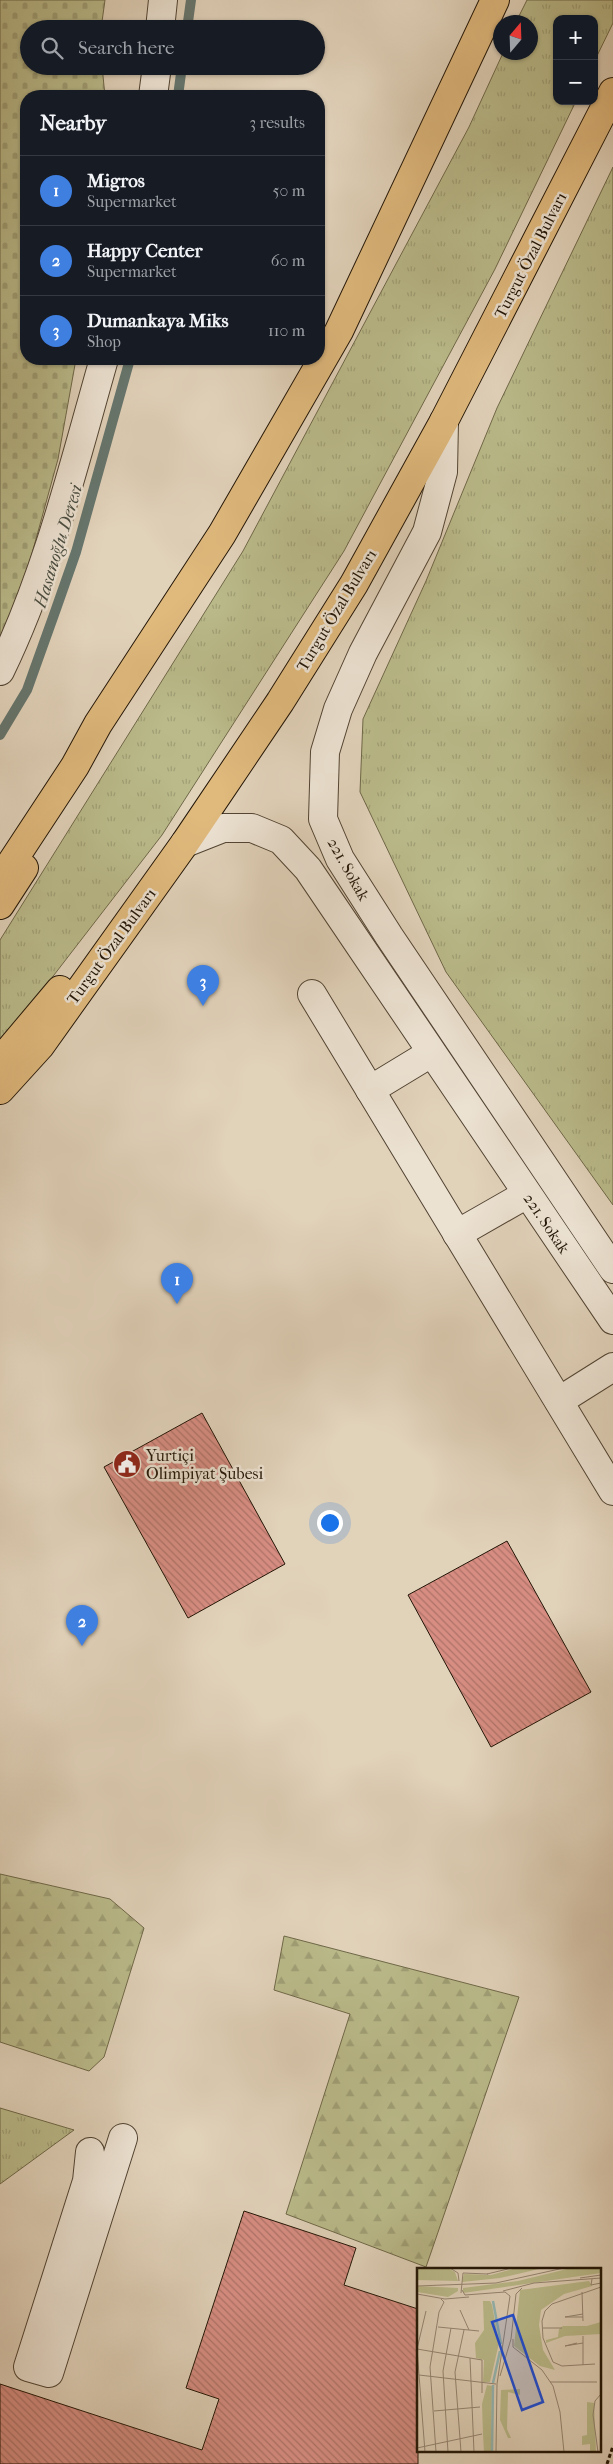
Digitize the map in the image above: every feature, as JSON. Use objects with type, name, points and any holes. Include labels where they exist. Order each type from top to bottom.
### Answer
[{"type":"main road","points":[[325,356],[339,332],[495,0]]},
{"type":"main road","name":"Turgut Özal Bulvarı","points":[[0,1090],[40,1046],[185,843],[280,702],[354,584],[444,421],[613,92]]},
{"type":"main road","points":[[0,905],[29,860],[75,766],[98,724],[222,534],[320,365]]},
{"type":"main road","points":[[0,880],[75,766]]},
{"type":"main road","points":[[0,1058],[7,1053],[74,973],[116,916],[185,843]]},
{"type":"street","points":[[161,20],[163,0]]},
{"type":"street","points":[[154,90],[156,75]]},
{"type":"street","points":[[0,671],[20,630],[49,546],[102,365]]},
{"type":"street","name":"221. Sokak","points":[[444,421],[443,472],[427,532],[363,653],[335,718],[325,752],[323,819],[340,859],[389,936],[613,1269]]},
{"type":"street","name":"221. Sokak","points":[[185,843],[223,828],[252,828],[281,840],[308,869],[613,1320]]},
{"type":"street","points":[[312,994],[559,1401],[604,1455],[613,1491]]},
{"type":"street","points":[[370,1090],[431,1053]]},
{"type":"street","points":[[458,1234],[527,1194]]},
{"type":"street","points":[[559,1401],[613,1367]]},
{"type":"street","points":[[90,2152],[87,2181],[28,2367],[49,2374],[123,2138]]},
{"type":"path","points":[[607,2464],[613,2446]]},
{"type":"green space","points":[[0,0],[105,0],[102,20],[20,20],[20,75],[103,75],[104,90],[20,90],[20,365],[75,365],[58,459],[22,590],[0,637]]},
{"type":"green space","points":[[527,0],[613,0],[613,23],[598,54],[598,15],[553,15],[553,105],[574,105],[495,269],[344,551],[162,835],[0,1045],[0,940],[243,551],[469,127],[500,60],[538,60],[538,15],[520,15]]},
{"type":"green space","points":[[613,167],[613,1205],[446,972],[360,792],[363,719],[426,581],[497,408]]},
{"type":"green space","points":[[0,1874],[110,1899],[144,1928],[104,2057],[89,2071],[0,2042]]},
{"type":"green space","points":[[284,1936],[519,1997],[426,2267],[286,2214],[350,2014],[274,1990]]},
{"type":"green space","points":[[0,2108],[74,2130],[0,2184]]},
{"type":"building","points":[[202,1413],[285,1564],[188,1618],[104,1467]]},
{"type":"building","points":[[507,1541],[591,1692],[491,1747],[408,1595]]},
{"type":"building","points":[[244,2211],[356,2248],[344,2285],[417,2309],[418,2464],[0,2464],[0,2384],[202,2450],[219,2399],[186,2388]]},
{"type":"waterway","name":"Hasanoğlu Deresi","points":[[188,20],[191,0]]},
{"type":"waterway","name":"Hasanoğlu Deresi","points":[[179,90],[181,75]]},
{"type":"waterway","name":"Hasanoğlu Deresi","points":[[0,735],[27,690],[76,552],[128,365]]},
{"type":"place","name":"Dumankaya Miks","points":[[203,1006]]},
{"type":"place","name":"Migros","points":[[177,1304]]},
{"type":"place","name":"Yurtiçi Olimpiyat Şubesi","points":[[127,1464]]},
{"type":"place","name":"Happy Center","points":[[82,1646]]}]
